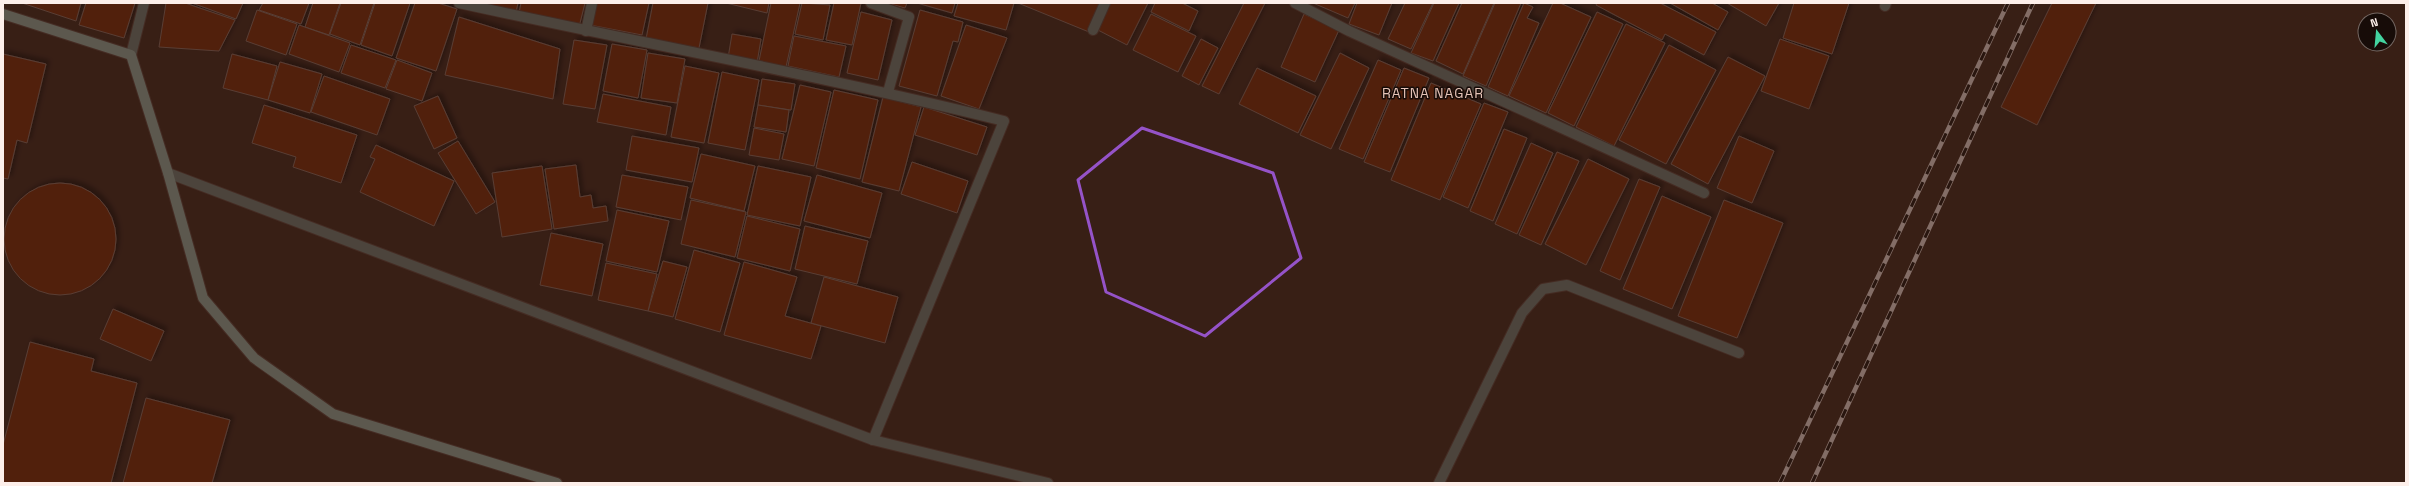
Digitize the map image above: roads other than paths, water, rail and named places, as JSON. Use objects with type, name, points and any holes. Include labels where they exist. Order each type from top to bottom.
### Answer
[{"type":"main road","points":[[3,14],[131,55],[168,173],[204,298],[254,358],[333,414],[557,483]]},
{"type":"street","points":[[131,55],[144,3]]},
{"type":"street","points":[[459,3],[586,31],[888,92],[1004,120],[873,440]]},
{"type":"street","points":[[586,31],[592,3]]},
{"type":"street","points":[[871,3],[909,17],[888,92]]},
{"type":"street","points":[[1093,30],[1105,3]]},
{"type":"street","points":[[1295,3],[1349,31],[1704,193]]},
{"type":"street","points":[[168,173],[873,440],[1048,483]]},
{"type":"street","points":[[1439,483],[1522,313],[1543,289],[1567,286],[1739,353]]},
{"type":"railway","points":[[1780,483],[2008,3]]},
{"type":"railway","points":[[1812,483],[2033,3]]},
{"type":"district","name":"RATNA NAGAR","points":[[1433,93]]}]
